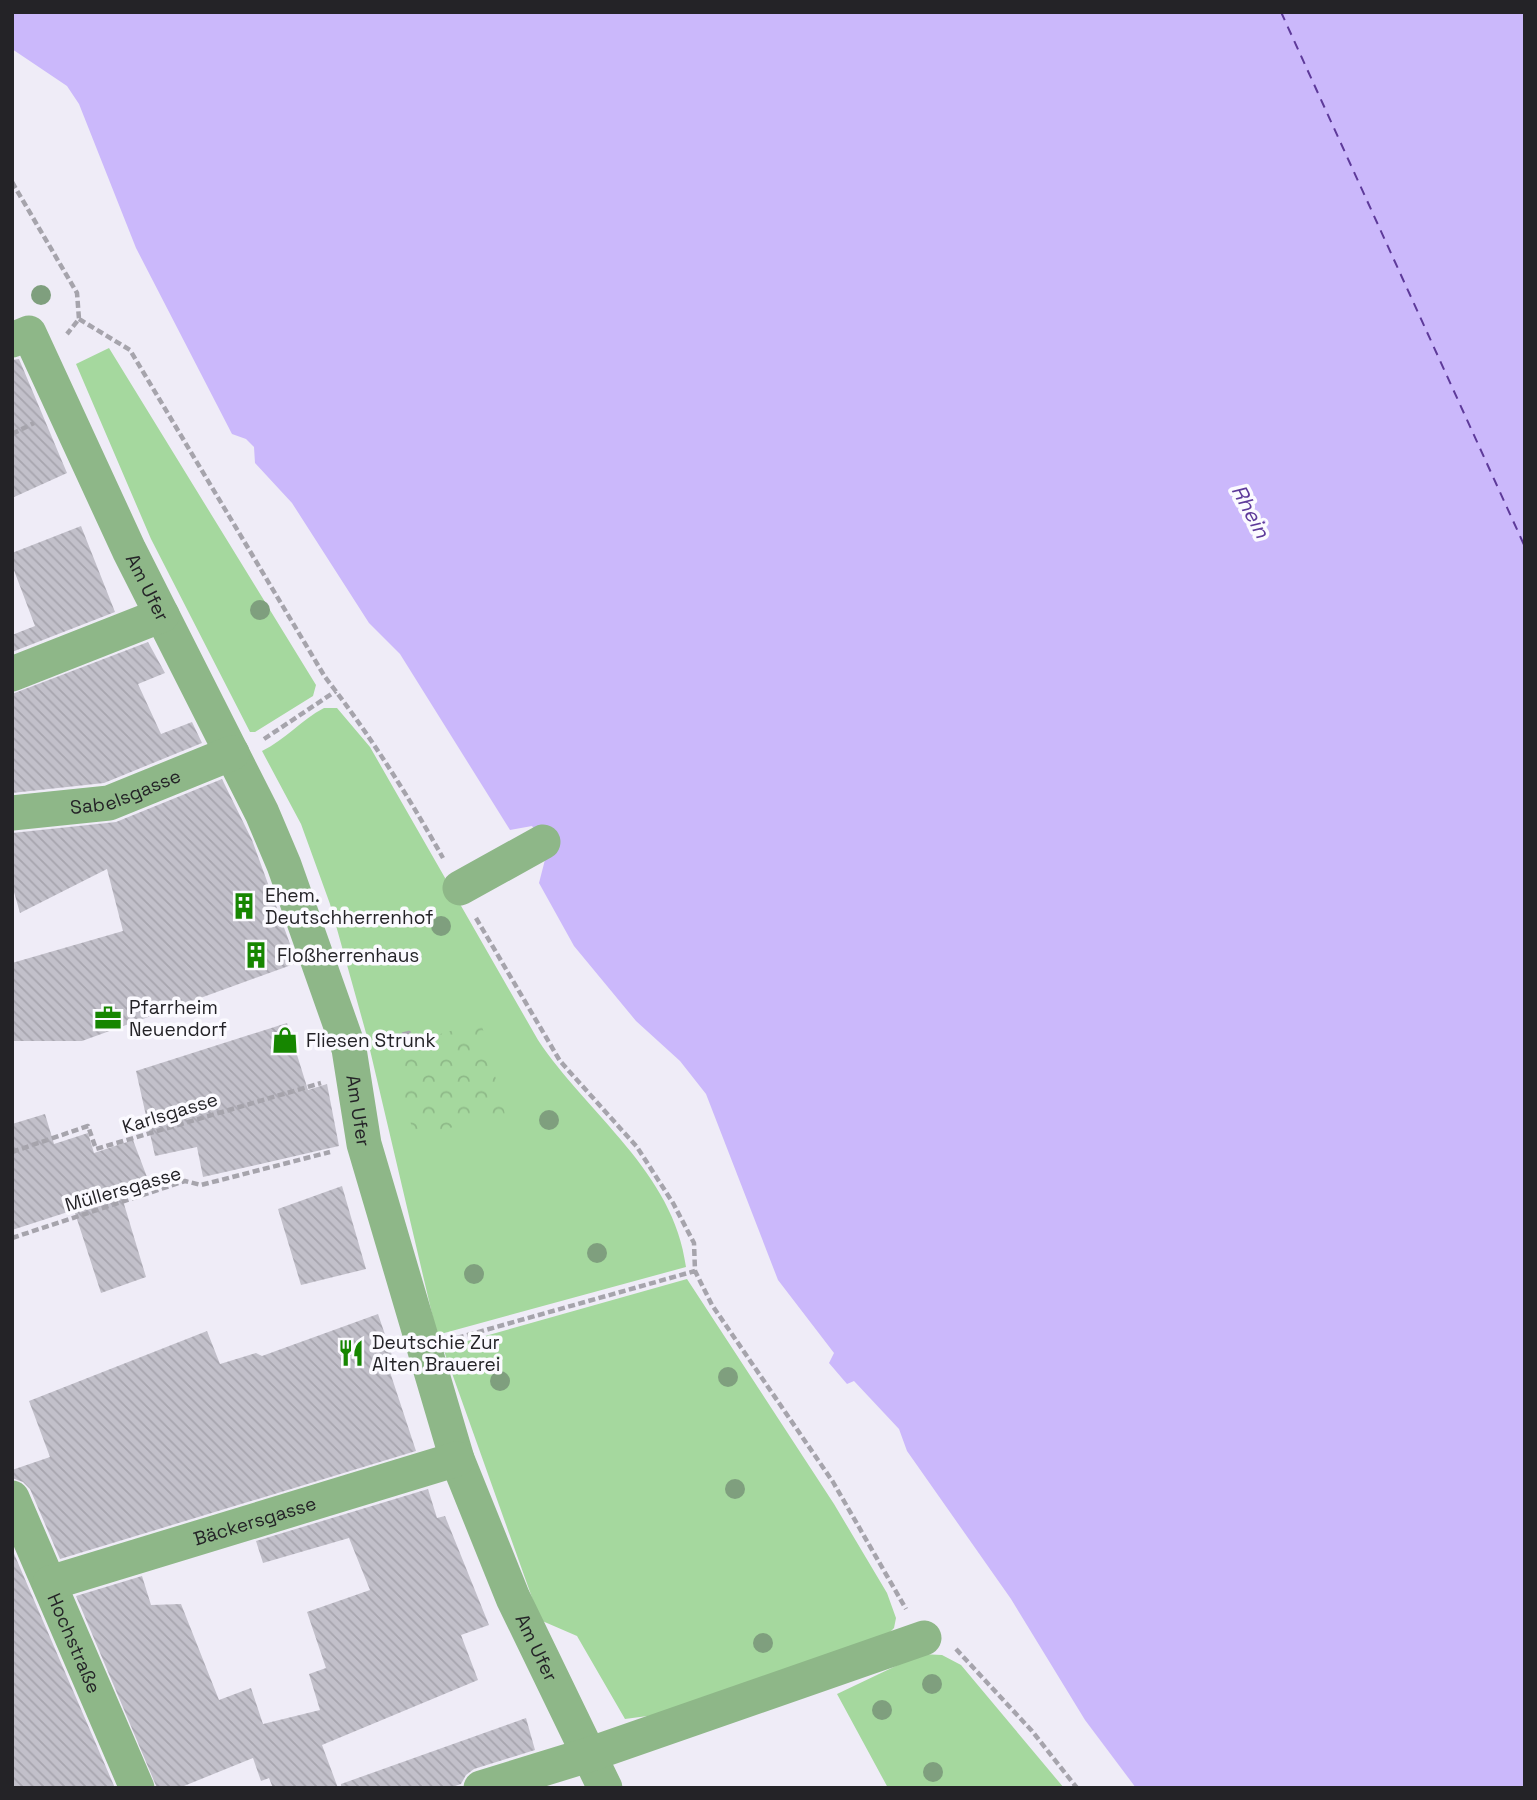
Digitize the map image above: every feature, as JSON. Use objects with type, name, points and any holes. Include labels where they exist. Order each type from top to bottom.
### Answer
[{"type":"street","name":"Am Ufer","points":[[21,337],[232,753],[284,865],[349,1049],[364,1144],[422,1348],[457,1459],[513,1598],[605,1788]]},
{"type":"street","points":[[12,674],[162,615]]},
{"type":"street","name":"Sabelsgasse","points":[[12,813],[109,803],[232,753]]},
{"type":"street","points":[[460,888],[543,842]]},
{"type":"street","name":"Bäckersgasse","points":[[50,1583],[457,1459]]},
{"type":"street","name":"Hochstraße","points":[[12,1497],[136,1788]]},
{"type":"street","points":[[481,1788],[587,1755],[924,1638]]},
{"type":"path","points":[[12,183],[78,293],[79,320],[64,337],[48,340],[21,337]]},
{"type":"path","points":[[79,320],[130,350],[336,691],[393,770],[560,1060],[637,1147],[673,1203],[694,1243],[695,1271],[712,1305],[833,1482],[924,1638],[943,1641],[961,1652],[1032,1731],[1077,1788]]},
{"type":"path","points":[[232,753],[262,741],[336,691]]},
{"type":"path","name":"Karlsgasse","points":[[12,1152],[88,1126],[96,1149],[352,1073]]},
{"type":"path","name":"Müllersgasse","points":[[12,1238],[185,1181],[201,1185],[364,1144]]},
{"type":"path","points":[[422,1348],[695,1271]]},
{"type":"green space","points":[[109,348],[316,685],[313,696],[255,732],[250,732],[151,539],[76,364]]},
{"type":"green space","points":[[324,708],[337,708],[370,747],[538,1040],[647,1173],[665,1202],[678,1233],[686,1267],[437,1335],[366,1033],[330,904],[301,824],[262,751]]},
{"type":"green space","points":[[481,1022],[505,1114],[414,1137],[393,1048]]},
{"type":"green space","points":[[687,1279],[834,1504],[887,1593],[896,1618],[894,1628],[887,1635],[670,1713],[625,1719],[577,1636],[540,1620],[443,1348]]},
{"type":"green space","points":[[921,1654],[942,1655],[961,1665],[1064,1788],[888,1788],[837,1694]]},
{"type":"water","name":"Rhein","points":[[12,12],[1525,12],[1525,1788],[1136,1788],[1085,1720],[1011,1599],[907,1451],[899,1429],[854,1381],[847,1384],[829,1363],[834,1353],[778,1280],[706,1094],[680,1061],[636,1021],[574,946],[539,883],[548,848],[532,826],[510,830],[400,654],[369,623],[292,503],[255,463],[254,447],[246,439],[232,434],[136,248],[79,104],[67,86],[12,49]]},
{"type":"building","points":[[19,359],[67,473],[12,498],[12,360]]},
{"type":"building","points":[[81,526],[115,612],[12,652],[12,635],[35,626],[12,565],[12,553]]},
{"type":"building","points":[[148,642],[165,673],[138,684],[161,734],[192,722],[202,743],[104,783],[12,793],[12,694]]},
{"type":"building","points":[[222,779],[252,840],[297,963],[82,1041],[12,1041],[12,963],[123,931],[107,869],[20,913],[12,885],[12,833],[116,822]]},
{"type":"building","points":[[287,1023],[308,1090],[327,1084],[339,1146],[203,1177],[197,1147],[155,1156],[136,1071]]},
{"type":"building","points":[[45,1114],[54,1144],[88,1133],[94,1153],[133,1140],[150,1185],[121,1194],[146,1277],[101,1293],[74,1210],[12,1230],[12,1124]]},
{"type":"building","points":[[342,1186],[366,1269],[301,1285],[278,1209]]},
{"type":"building","points":[[378,1314],[395,1364],[388,1366],[416,1451],[60,1559],[30,1489],[23,1482],[12,1478],[12,1470],[50,1457],[29,1401],[207,1331],[220,1364],[256,1353],[262,1356]]},
{"type":"building","points":[[428,1489],[437,1518],[445,1516],[489,1625],[461,1635],[478,1680],[322,1745],[338,1788],[273,1788],[269,1778],[261,1781],[253,1758],[179,1788],[157,1788],[76,1596],[142,1576],[151,1605],[181,1604],[219,1700],[251,1688],[263,1724],[320,1710],[309,1674],[326,1668],[307,1612],[370,1590],[349,1538],[263,1563],[256,1541]]},
{"type":"building","points":[[12,1549],[115,1788],[12,1788]]},
{"type":"building","points":[[526,1718],[535,1750],[474,1769],[466,1775],[461,1784],[449,1788],[341,1788],[341,1784]]},
{"type":"ferry route","points":[[1281,12],[1525,547]]},
{"type":"place","name":"Ehem. Deutschherrenhof","points":[[244,906]]},
{"type":"place","name":"Floßherrenhaus","points":[[256,955]]},
{"type":"place","name":"Pfarrheim Neuendorf","points":[[108,1018]]},
{"type":"place","name":"Fliesen Strunk","points":[[285,1040]]},
{"type":"place","name":"Deutschie Zur Alten Brauerei","points":[[351,1353]]}]
